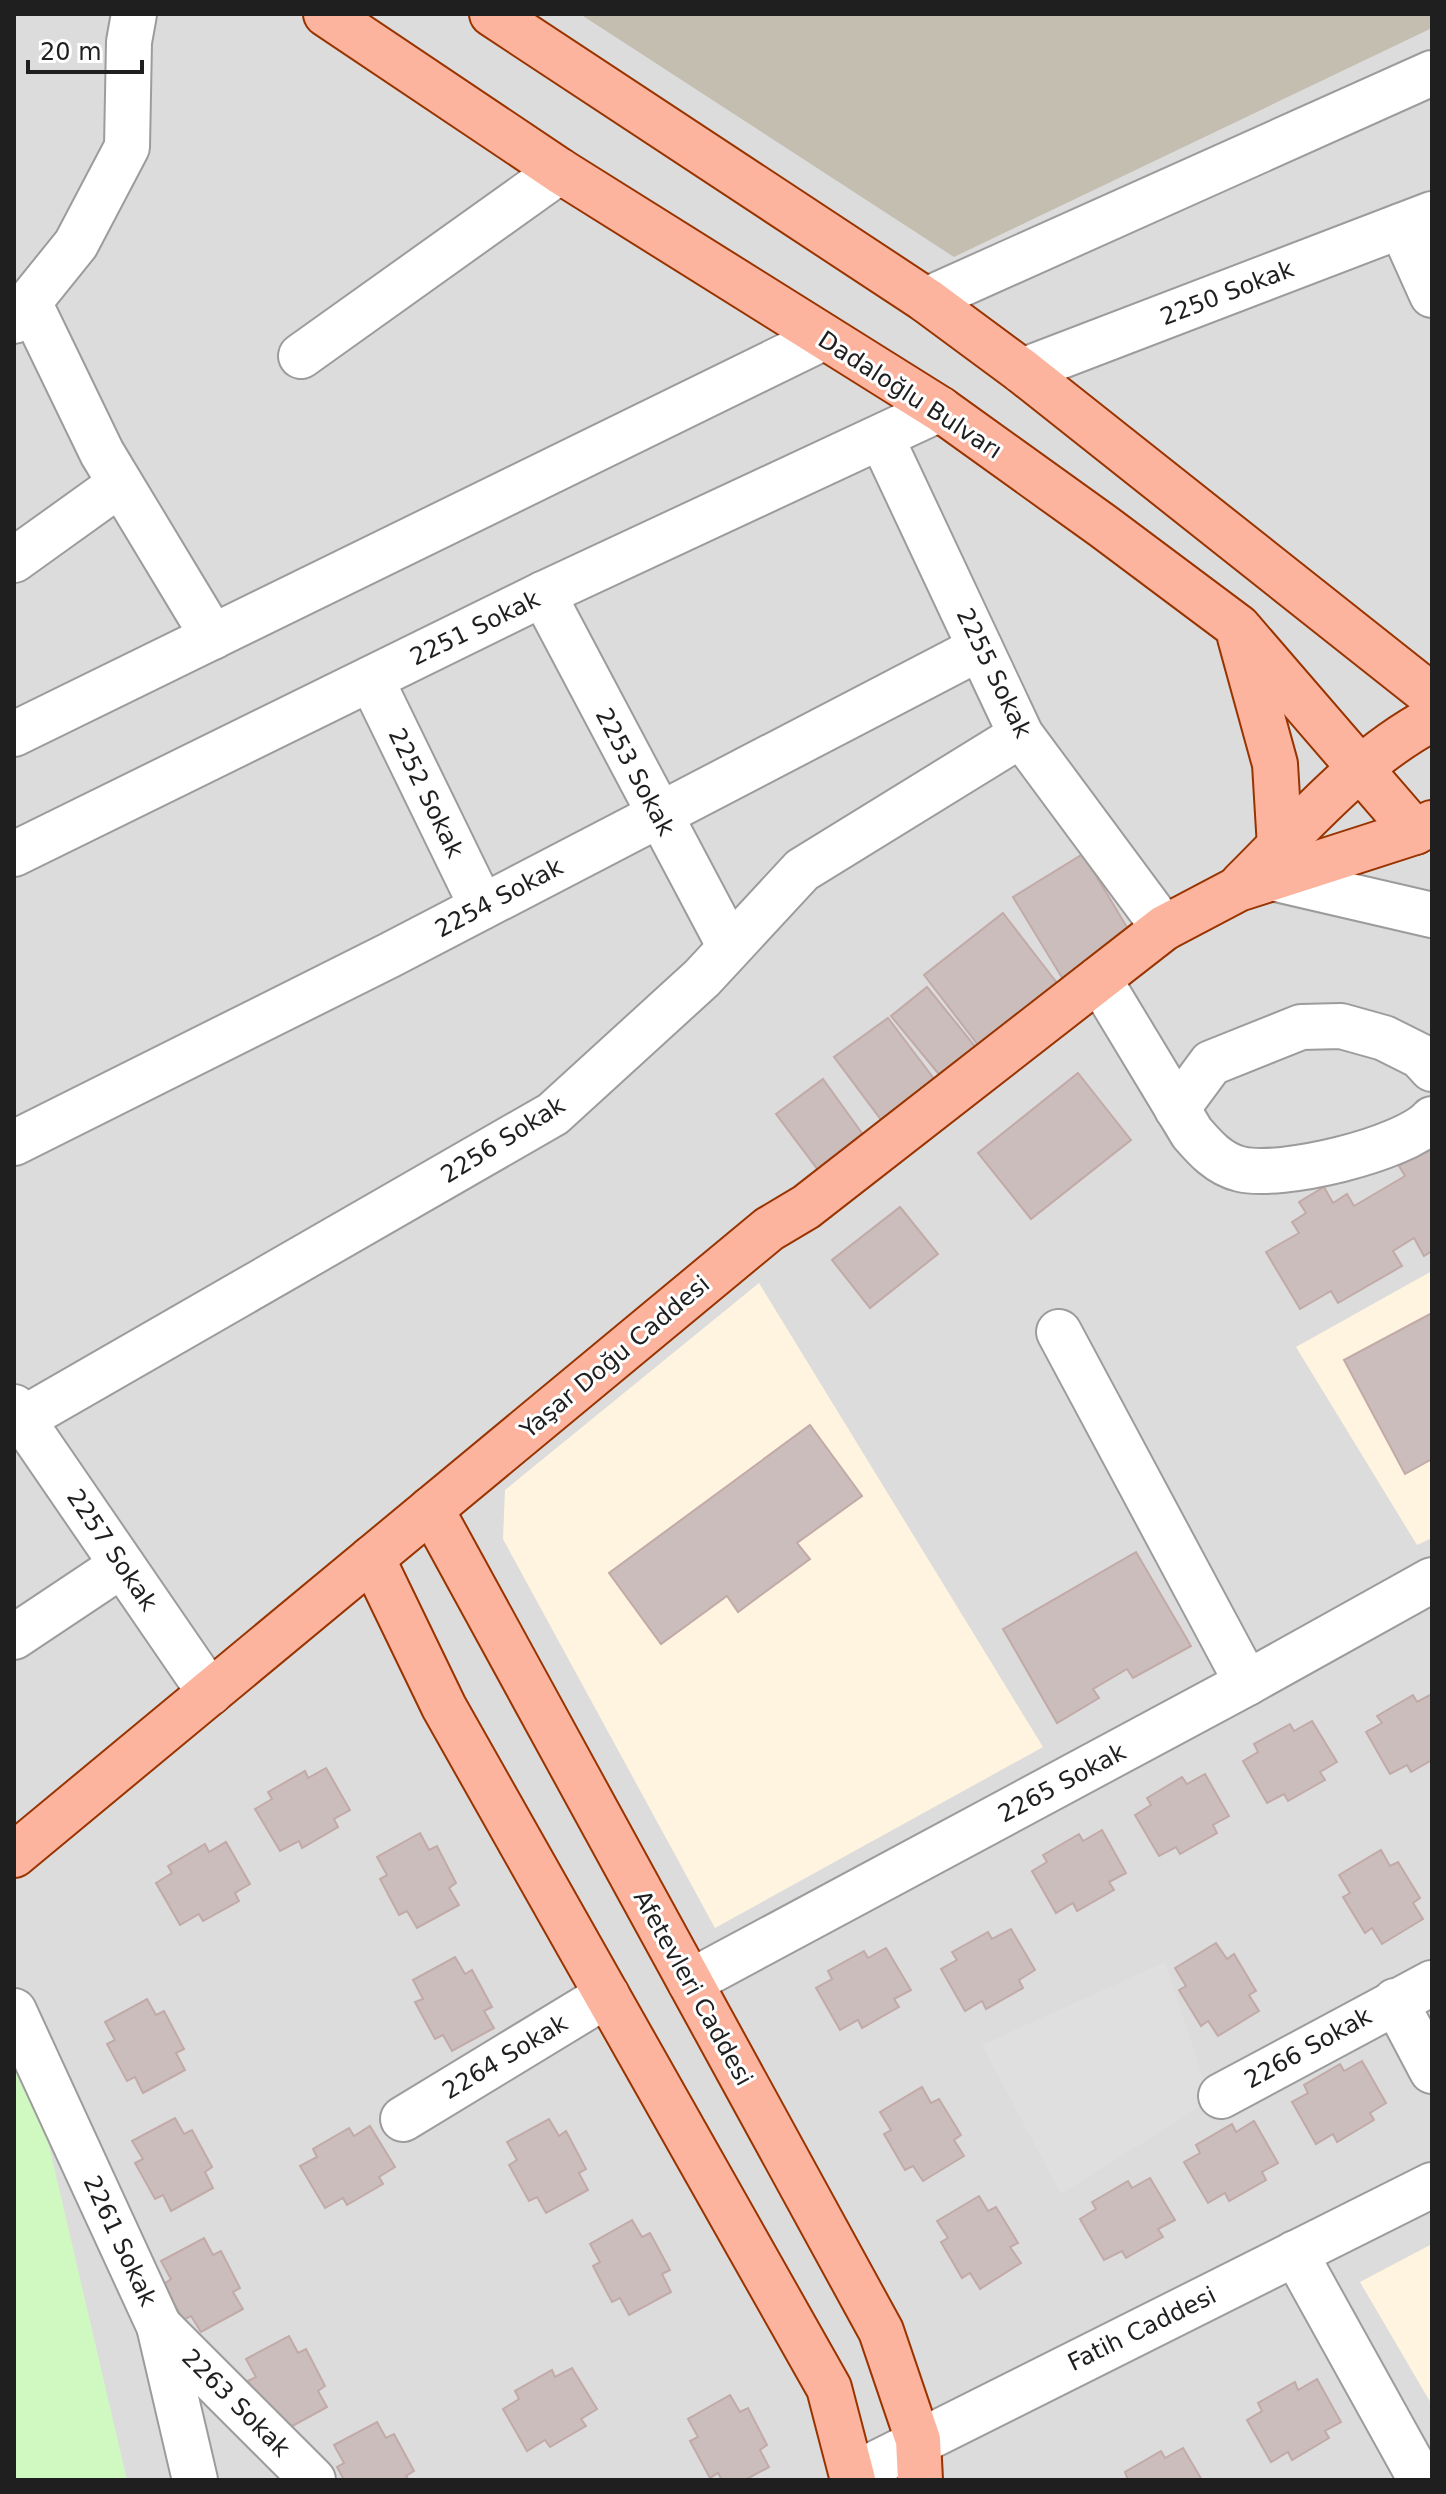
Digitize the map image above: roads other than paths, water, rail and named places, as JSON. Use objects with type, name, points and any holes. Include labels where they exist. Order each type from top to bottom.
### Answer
[{"type":"main road","name":"Dadaloğlu Bulvarı","points":[[326,14],[560,171],[940,409],[1238,627],[1359,770],[1426,835]]},
{"type":"main road","points":[[492,14],[926,300],[1022,371],[1432,696]]},
{"type":"main road","points":[[1238,627],[1275,764],[1263,871]]},
{"type":"main road","points":[[1263,871],[1359,770],[1400,736],[1432,719]]},
{"type":"main road","points":[[1263,871],[1426,835]]},
{"type":"main road","name":"Yaşar Doğu Caddesi","points":[[14,1855],[769,1229],[806,1207],[1164,928],[1263,871]]},
{"type":"main road","name":"Afetevleri Caddesi","points":[[431,1509],[881,2331],[919,2460]]},
{"type":"main road","points":[[372,1558],[444,1707],[829,2388],[853,2477]]},
{"type":"street","points":[[134,14],[129,42],[127,147],[76,244],[22,311],[120,484],[213,637]]},
{"type":"street","points":[[926,300],[1432,73]]},
{"type":"street","points":[[301,356],[560,171]]},
{"type":"street","points":[[1416,220],[1432,295]]},
{"type":"street","name":"2250 Sokak","points":[[1022,371],[1416,220]]},
{"type":"street","points":[[14,734],[823,338]]},
{"type":"street","name":"2251 Sokak","points":[[14,854],[543,594],[882,439],[940,409]]},
{"type":"street","name":"2255 Sokak","points":[[882,439],[1021,735],[1164,928]]},
{"type":"street","points":[[14,560],[120,484]]},
{"type":"street","name":"2253 Sokak","points":[[543,594],[730,947]]},
{"type":"street","name":"2254 Sokak","points":[[14,1143],[482,907],[980,648]]},
{"type":"street","name":"2252 Sokak","points":[[371,679],[482,907]]},
{"type":"street","name":"2256 Sokak","points":[[17,1417],[553,1114],[702,978],[802,870],[1021,735]]},
{"type":"street","points":[[1263,871],[1432,915]]},
{"type":"street","points":[[1099,979],[1177,1109],[1210,1154],[1236,1169],[1273,1173],[1401,1140],[1432,1119]]},
{"type":"street","points":[[1177,1109],[1211,1063],[1237,1049],[1301,1027],[1341,1026],[1384,1038],[1420,1056],[1432,1069]]},
{"type":"street","points":[[1059,1332],[1247,1683]]},
{"type":"street","name":"2257 Sokak","points":[[17,1417],[210,1693]]},
{"type":"street","points":[[14,1637],[122,1565]]},
{"type":"street","name":"2265 Sokak","points":[[690,1982],[1247,1683],[1432,1580]]},
{"type":"street","name":"2266 Sokak","points":[[1221,2096],[1414,1992],[1432,2071]]},
{"type":"street","name":"2264 Sokak","points":[[403,2119],[607,1995]]},
{"type":"street","name":"2261 Sokak","points":[[14,2011],[159,2326],[195,2480]]},
{"type":"street","name":"Fatih Caddesi","points":[[853,2477],[919,2460],[1295,2253],[1432,2185]]},
{"type":"street","points":[[1295,2253],[1421,2480]]},
{"type":"street","name":"2263 Sokak","points":[[159,2326],[313,2480]]}]
